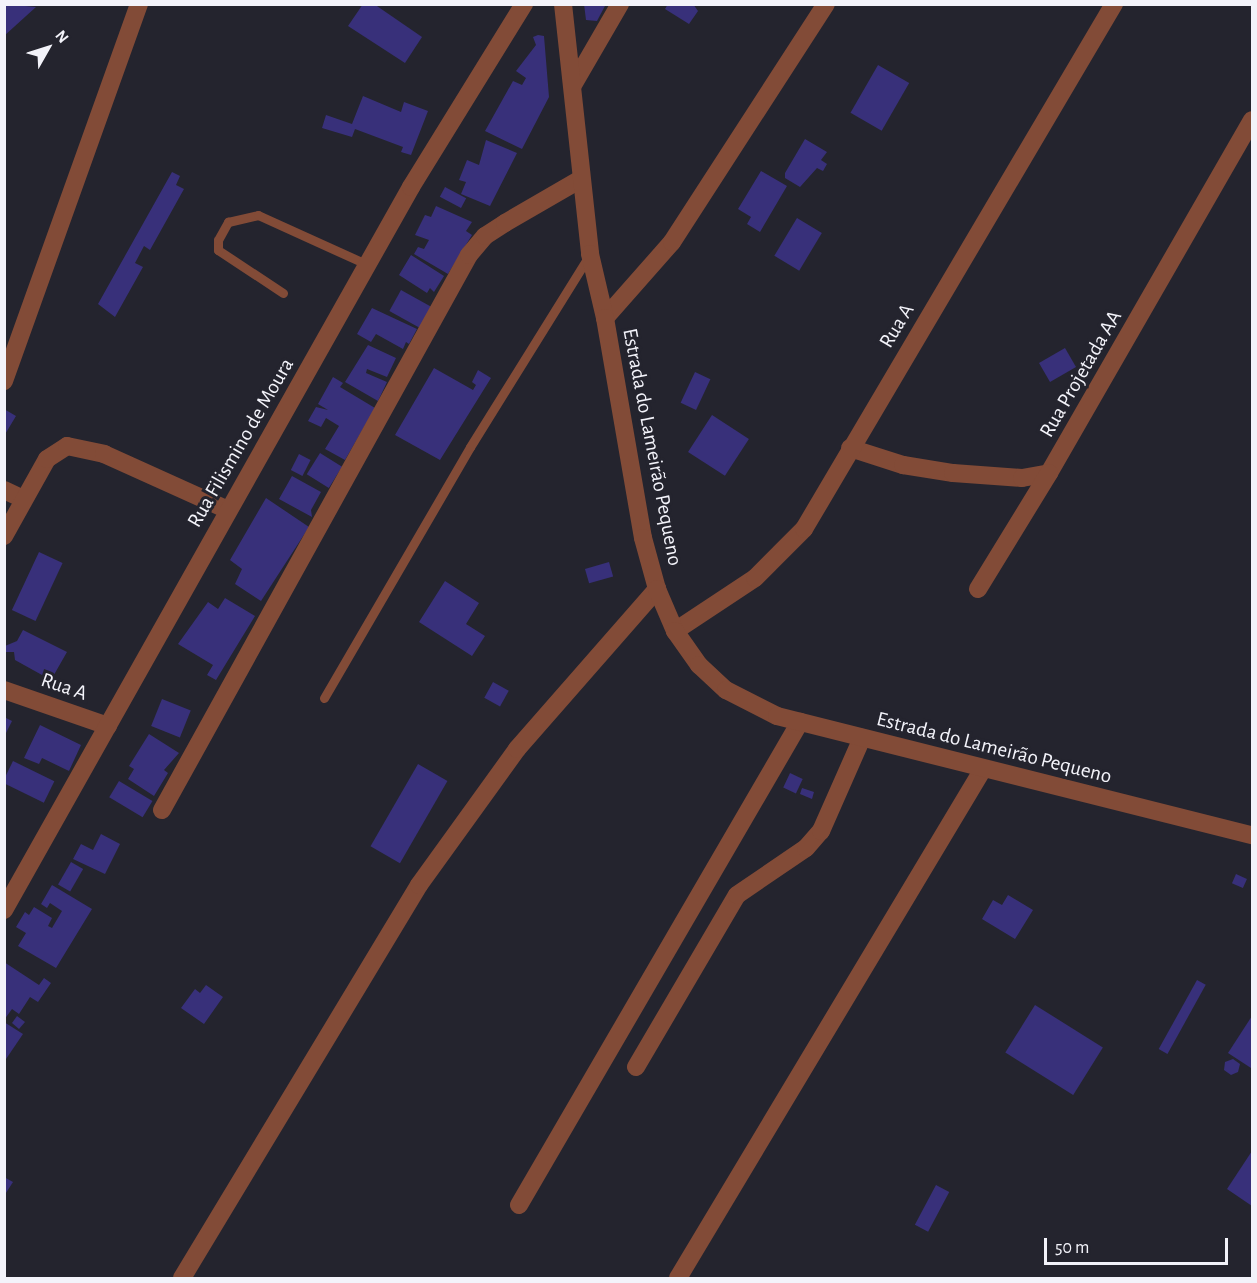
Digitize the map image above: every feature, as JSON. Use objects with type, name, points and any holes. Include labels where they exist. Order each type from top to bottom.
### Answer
[{"type":"street","points":[[4,381],[139,4]]},
{"type":"street","name":"Rua Filismino de Moura","points":[[6,905],[411,187],[524,4]]},
{"type":"street","name":"Estrada do Lameirão Pequeno","points":[[563,4],[590,254],[605,318],[643,538],[657,589],[675,631],[699,665],[726,690],[777,716],[1252,836]]},
{"type":"street","points":[[573,85],[620,4]]},
{"type":"street","points":[[605,318],[672,242],[826,4]]},
{"type":"street","name":"Rua A","points":[[675,631],[755,578],[782,555],[804,529],[1114,4]]},
{"type":"street","name":"Rua Projetada AA","points":[[978,590],[1049,473],[1252,120]]},
{"type":"street","points":[[162,810],[469,255],[505,223],[581,180]]},
{"type":"street","points":[[4,536],[47,459],[68,446],[104,454],[228,510]]},
{"type":"street","points":[[850,448],[903,465],[953,473],[1022,478],[1049,473]]},
{"type":"street","points":[[4,489],[23,499]]},
{"type":"street","points":[[182,1278],[419,885],[517,749],[657,589]]},
{"type":"street","name":"Rua A","points":[[4,690],[108,726]]},
{"type":"street","points":[[519,1204],[800,722]]},
{"type":"street","points":[[636,1067],[737,895],[806,848],[821,831],[862,738]]},
{"type":"street","points":[[678,1278],[983,769]]},
{"type":"lane","points":[[283,293],[218,250],[218,240],[228,222],[258,214],[368,265]]},
{"type":"lane","points":[[324,698],[470,447],[590,254]]},
{"type":"building","points":[[4,4],[36,7],[4,36]]},
{"type":"building","points":[[363,4],[374,4],[422,37],[405,63],[348,26]]},
{"type":"building","points":[[584,4],[606,4],[597,21],[586,20]]},
{"type":"building","points":[[668,4],[693,4],[698,11],[689,24],[665,9]]},
{"type":"building","points":[[544,36],[549,97],[522,149],[485,131],[513,81],[522,85],[526,78],[516,71],[536,45],[533,37]]},
{"type":"building","points":[[878,65],[909,83],[882,131],[850,113]]},
{"type":"building","points":[[363,96],[401,112],[404,102],[428,111],[411,155],[401,152],[403,147],[355,129],[352,137],[322,128],[326,115],[352,124]]},
{"type":"building","points":[[805,139],[827,152],[821,160],[827,164],[823,171],[817,168],[800,187],[785,178],[785,173]]},
{"type":"building","points":[[486,140],[517,153],[490,206],[461,194],[466,182],[459,180],[467,160],[479,165]]},
{"type":"building","points":[[761,171],[787,186],[760,232],[747,224],[751,217],[738,209]]},
{"type":"building","points":[[172,172],[180,176],[176,185],[184,189],[150,250],[144,246],[135,263],[143,267],[115,317],[98,304]]},
{"type":"building","points":[[445,187],[466,198],[461,208],[440,197]]},
{"type":"building","points":[[436,206],[472,222],[466,231],[472,235],[448,274],[414,254],[418,247],[424,249],[429,240],[415,235],[425,215],[431,217]]},
{"type":"building","points":[[797,218],[822,233],[799,271],[774,256]]},
{"type":"building","points":[[411,255],[444,276],[434,292],[430,288],[427,293],[399,275]]},
{"type":"building","points":[[401,290],[432,307],[420,328],[389,311]]},
{"type":"building","points":[[372,308],[417,329],[409,344],[406,342],[403,349],[376,334],[371,342],[357,334]]},
{"type":"building","points":[[368,345],[396,358],[387,377],[367,369],[366,373],[387,382],[378,401],[345,382]]},
{"type":"building","points":[[1065,348],[1076,367],[1050,382],[1039,363]]},
{"type":"building","points":[[434,368],[473,390],[476,385],[472,382],[478,370],[491,378],[440,460],[395,435]]},
{"type":"building","points":[[695,372],[710,379],[696,410],[681,403]]},
{"type":"building","points":[[333,377],[343,383],[340,387],[375,408],[345,460],[325,449],[339,426],[326,418],[321,427],[308,421],[316,407],[328,410],[318,404]]},
{"type":"building","points":[[4,409],[16,416],[4,436]]},
{"type":"building","points":[[712,415],[749,439],[725,476],[688,452]]},
{"type":"building","points":[[320,453],[342,467],[329,488],[307,474]]},
{"type":"building","points":[[299,454],[311,460],[302,476],[291,470]]},
{"type":"building","points":[[292,476],[321,492],[311,510],[312,517],[279,499]]},
{"type":"building","points":[[266,498],[309,527],[261,601],[235,584],[242,569],[230,560]]},
{"type":"building","points":[[39,552],[63,563],[36,621],[12,610]]},
{"type":"building","points":[[609,562],[613,576],[589,583],[585,569]]},
{"type":"building","points":[[445,581],[479,603],[466,624],[485,636],[472,656],[419,622]]},
{"type":"building","points":[[225,598],[255,616],[216,680],[207,675],[213,665],[178,644],[208,602],[218,609]]},
{"type":"building","points":[[23,630],[67,652],[51,680],[15,660],[14,652],[4,652],[5,646],[17,641]]},
{"type":"building","points":[[493,682],[509,691],[500,706],[484,698]]},
{"type":"building","points":[[162,699],[191,711],[180,738],[151,726]]},
{"type":"building","points":[[4,717],[12,721],[4,737]]},
{"type":"building","points":[[40,725],[81,745],[69,771],[42,758],[39,764],[24,758]]},
{"type":"building","points":[[149,734],[179,753],[164,770],[168,773],[154,796],[128,779],[134,769],[129,766]]},
{"type":"building","points":[[13,761],[54,781],[44,803],[4,783]]},
{"type":"building","points":[[418,764],[447,781],[400,863],[370,846]]},
{"type":"building","points":[[790,773],[803,779],[796,793],[783,788]]},
{"type":"building","points":[[119,781],[152,801],[143,817],[109,797]]},
{"type":"building","points":[[802,788],[814,792],[812,799],[800,794]]},
{"type":"building","points":[[101,834],[120,844],[105,874],[73,859],[81,844],[93,850]]},
{"type":"building","points":[[71,862],[83,869],[70,892],[58,885]]},
{"type":"building","points":[[1236,874],[1247,879],[1243,888],[1232,883]]},
{"type":"building","points":[[52,885],[92,909],[56,968],[18,946],[26,933],[16,927],[25,912],[29,915],[34,907],[52,918],[48,926],[52,928],[62,911],[50,903],[47,908],[41,904]]},
{"type":"building","points":[[1008,895],[1033,910],[1015,939],[982,919],[993,900],[1002,905]]},
{"type":"building","points":[[4,962],[39,985],[44,978],[51,983],[38,1002],[30,997],[19,1014],[12,1009],[4,1020]]},
{"type":"building","points":[[1197,980],[1206,985],[1167,1054],[1159,1049]]},
{"type":"building","points":[[206,985],[223,997],[204,1024],[181,1008],[195,989],[200,993]]},
{"type":"building","points":[[1035,1005],[1103,1047],[1073,1095],[1005,1052]]},
{"type":"building","points":[[17,1016],[25,1022],[19,1029],[12,1023]]},
{"type":"building","points":[[1252,1016],[1252,1067],[1251,1068],[1228,1053]]},
{"type":"building","points":[[4,1022],[23,1034],[4,1062]]},
{"type":"building","points":[[1233,1059],[1240,1064],[1238,1072],[1231,1075],[1224,1070],[1225,1062]]},
{"type":"building","points":[[1252,1151],[1252,1206],[1227,1189]]},
{"type":"building","points":[[4,1177],[13,1182],[4,1196]]},
{"type":"building","points":[[936,1185],[949,1192],[928,1232],[915,1225]]}]
